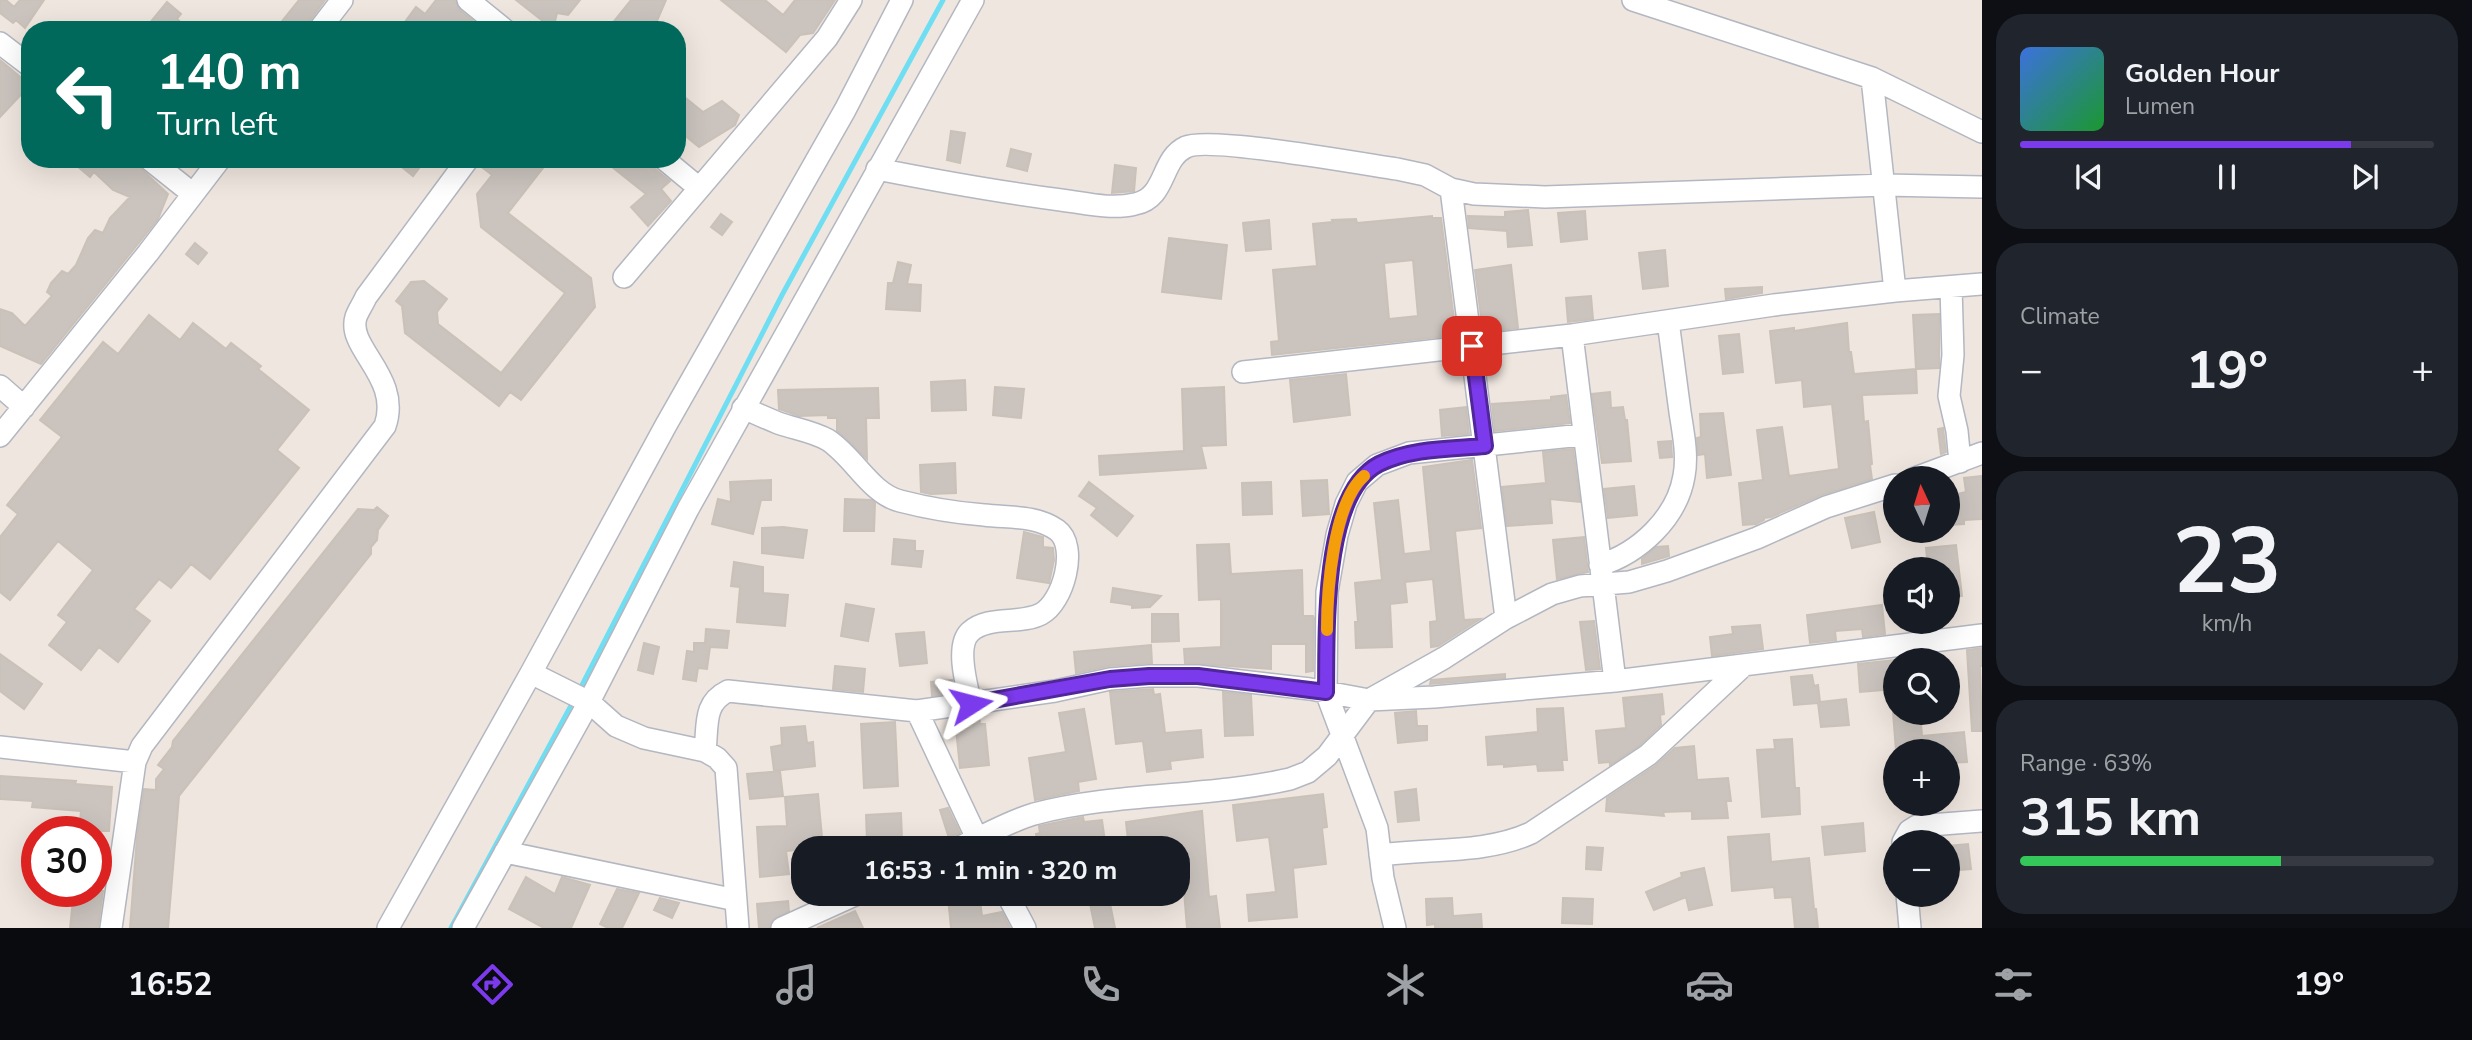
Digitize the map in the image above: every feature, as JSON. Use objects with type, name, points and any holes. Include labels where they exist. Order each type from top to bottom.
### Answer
[{"type":"street","points":[[326,21],[342,0]]},
{"type":"street","points":[[468,0],[494,21]]},
{"type":"street","points":[[625,277],[827,38],[851,0]]},
{"type":"street","points":[[388,928],[666,425],[845,110],[902,0]]},
{"type":"street","points":[[463,928],[589,702],[743,408],[973,0]]},
{"type":"street","points":[[1633,0],[1872,78],[1982,132]]},
{"type":"street","points":[[0,43],[21,59]]},
{"type":"street","points":[[1872,78],[1895,291]]},
{"type":"street","points":[[877,169],[1033,197],[1110,206],[1136,204],[1149,199],[1156,192],[1170,163],[1180,150],[1188,146],[1211,144],[1398,169],[1425,175],[1451,189],[1503,196],[1545,197],[1885,185],[1982,187]]},
{"type":"street","points":[[160,168],[193,194]]},
{"type":"street","points":[[0,436],[213,168]]},
{"type":"street","points":[[111,928],[135,762],[142,746],[385,426],[390,412],[389,400],[384,384],[357,335],[355,319],[366,298],[461,168]]},
{"type":"street","points":[[675,168],[699,188]]},
{"type":"street","points":[[1451,189],[1506,618]]},
{"type":"street","points":[[1243,372],[1572,335],[1774,305],[1982,284]]},
{"type":"street","points":[[1951,286],[1952,355],[1949,396],[1957,430],[1960,462]]},
{"type":"street","points":[[994,836],[1033,815],[1074,806],[1290,779],[1308,772],[1342,738],[1370,699],[1444,658],[1506,618],[1552,594],[1580,586],[1601,575],[1655,531],[1682,488],[1685,462],[1683,430],[1668,321]]},
{"type":"street","points":[[1572,335],[1615,681]]},
{"type":"street","points":[[0,386],[24,407]]},
{"type":"street","points":[[743,408],[826,439],[847,454],[872,485],[885,495],[901,501],[983,515],[1028,519],[1045,523],[1059,531],[1067,544],[1069,557],[1062,584],[1053,603],[1043,613],[1018,621],[983,625],[970,632],[964,642],[963,666],[971,704]]},
{"type":"street","points":[[1395,928],[1377,828],[1326,692],[1327,592],[1337,534],[1346,504],[1357,482],[1377,465],[1409,453],[1583,435]]},
{"type":"street","points":[[1949,466],[1982,453]]},
{"type":"street","points":[[1601,575],[1629,582],[1667,571],[1757,538],[1826,507],[1883,489]]},
{"type":"street","points":[[705,751],[710,704],[728,691],[917,711],[1110,679],[1198,676],[1370,699],[1434,697],[1615,681],[1982,635]]},
{"type":"street","points":[[1380,855],[1412,850],[1489,846],[1512,842],[1531,833],[1648,755],[1743,666]]},
{"type":"street","points":[[531,673],[589,702],[616,726],[644,738],[705,751],[717,758],[726,768],[738,928]]},
{"type":"street","points":[[917,711],[975,836]]},
{"type":"street","points":[[0,747],[135,762]]},
{"type":"street","points":[[1911,830],[1917,826],[1982,821]]},
{"type":"street","points":[[505,852],[736,900]]},
{"type":"street","points":[[782,928],[831,906]]},
{"type":"street","points":[[1013,906],[1025,928]]},
{"type":"street","points":[[1908,907],[1910,928]]},
{"type":"building","points":[[0,0],[6,0],[14,7],[20,0],[44,0],[30,21],[21,21],[21,24],[16,20],[13,23],[0,13]]},
{"type":"building","points":[[299,0],[325,0],[310,21],[282,21]]},
{"type":"building","points":[[436,0],[455,0],[460,10],[473,21],[406,21],[416,7],[425,14]]},
{"type":"building","points":[[516,0],[580,0],[568,15],[557,13],[555,21],[543,21]]},
{"type":"building","points":[[631,0],[666,0],[657,21],[614,21]]},
{"type":"building","points":[[721,0],[765,0],[783,15],[795,0],[835,0],[813,33],[800,35],[786,52]]},
{"type":"building","points":[[167,2],[181,14],[177,19],[179,21],[151,21]]},
{"type":"building","points":[[0,60],[21,78],[21,95],[0,117]]},
{"type":"building","points":[[686,98],[703,112],[722,101],[739,115],[735,125],[699,147],[686,136]]},
{"type":"building","points":[[951,131],[965,133],[960,163],[947,160]]},
{"type":"building","points":[[1011,149],[1031,154],[1027,171],[1007,166]]},
{"type":"building","points":[[1115,165],[1136,168],[1134,191],[1112,193]]},
{"type":"building","points":[[80,168],[140,168],[168,194],[158,219],[41,364],[0,346],[0,309],[12,313],[25,326],[52,296],[47,292],[51,283],[62,271],[68,274],[76,265],[88,238],[95,230],[103,233],[110,218],[130,197],[113,190],[94,172],[90,177]]},
{"type":"building","points":[[403,168],[419,168],[413,176]]},
{"type":"building","points":[[483,168],[543,168],[508,213],[591,278],[595,307],[521,400],[510,392],[499,406],[405,333],[402,306],[396,301],[411,282],[424,281],[447,299],[437,312],[438,324],[501,373],[565,293],[481,227],[477,194],[492,175]]},
{"type":"building","points":[[613,168],[655,168],[670,181],[661,189],[671,201],[648,226],[631,207],[646,194]]},
{"type":"building","points":[[1528,210],[1532,245],[1508,247],[1507,231],[1469,228],[1468,216],[1505,217],[1505,212]]},
{"type":"building","points":[[1585,211],[1587,239],[1561,242],[1558,213]]},
{"type":"building","points":[[721,214],[732,222],[722,235],[711,227]]},
{"type":"building","points":[[1432,216],[1441,218],[1456,335],[1272,355],[1271,342],[1279,341],[1273,270],[1317,266],[1313,224],[1356,219],[1357,223]],"holes":[[[1413,260],[1418,316],[1389,319],[1384,263]]]},
{"type":"building","points":[[1269,220],[1271,249],[1246,251],[1243,223]]},
{"type":"building","points":[[1169,238],[1227,245],[1221,299],[1162,292]]},
{"type":"building","points":[[195,243],[207,253],[198,264],[186,254]]},
{"type":"building","points":[[1665,250],[1668,286],[1643,289],[1639,253]]},
{"type":"building","points":[[898,262],[911,265],[907,284],[921,285],[920,311],[886,309],[888,283],[893,283]]},
{"type":"building","points":[[1511,265],[1518,328],[1483,332],[1475,270]]},
{"type":"building","points":[[1762,287],[1762,293],[1726,299],[1725,289]]},
{"type":"building","points":[[1591,296],[1593,319],[1568,322],[1566,298]]},
{"type":"building","points":[[1939,314],[1939,368],[1916,369],[1913,315]]},
{"type":"building","points":[[149,315],[180,340],[193,323],[226,349],[231,343],[261,366],[258,369],[309,410],[277,450],[299,468],[210,579],[191,564],[171,588],[159,579],[134,609],[150,621],[118,662],[99,647],[81,670],[49,645],[67,622],[58,615],[93,570],[58,541],[10,600],[0,592],[0,537],[18,514],[7,505],[62,437],[40,420],[103,342],[118,354]]},
{"type":"building","points":[[1847,323],[1854,374],[1916,369],[1917,393],[1862,395],[1864,422],[1868,421],[1872,479],[1821,495],[1764,518],[1756,524],[1743,525],[1739,483],[1763,480],[1757,430],[1782,427],[1789,476],[1839,469],[1832,404],[1804,407],[1802,380],[1776,383],[1770,331],[1794,328],[1794,331]]},
{"type":"building","points":[[1739,334],[1743,372],[1723,374],[1719,336]]},
{"type":"building","points":[[1346,374],[1350,415],[1294,422],[1290,380]]},
{"type":"building","points":[[965,380],[966,410],[932,411],[931,382]]},
{"type":"building","points":[[995,387],[1024,389],[1021,418],[993,415]]},
{"type":"building","points":[[1224,387],[1226,445],[1201,446],[1206,468],[1100,475],[1099,456],[1184,451],[1182,389]]},
{"type":"building","points":[[878,388],[879,418],[866,418],[867,459],[837,431],[837,418],[828,418],[828,415],[799,416],[779,409],[778,390]]},
{"type":"building","points":[[1610,392],[1611,408],[1623,407],[1627,420],[1631,461],[1602,463],[1592,394]]},
{"type":"building","points":[[1566,395],[1570,423],[1495,431],[1492,404],[1551,400],[1551,397]]},
{"type":"building","points":[[1466,407],[1469,434],[1442,436],[1440,410]]},
{"type":"building","points":[[1723,413],[1731,475],[1707,478],[1705,454],[1698,455],[1697,438],[1701,437],[1700,414]]},
{"type":"building","points":[[1943,428],[1946,452],[1941,454],[1938,429]]},
{"type":"building","points":[[1671,441],[1672,457],[1660,458],[1658,442]]},
{"type":"building","points":[[1573,449],[1580,502],[1550,499],[1552,523],[1507,526],[1502,487],[1546,483],[1543,452]]},
{"type":"building","points":[[1472,460],[1481,528],[1455,531],[1464,620],[1480,619],[1438,646],[1431,647],[1430,622],[1437,621],[1433,579],[1405,582],[1407,602],[1390,604],[1392,647],[1356,648],[1355,622],[1358,622],[1355,583],[1382,580],[1374,503],[1398,500],[1404,554],[1431,551],[1423,467]]},
{"type":"building","points":[[955,463],[956,493],[921,492],[920,465]]},
{"type":"building","points":[[1982,476],[1982,519],[1964,520],[1964,524],[1960,524],[1960,493],[1966,492],[1964,478]]},
{"type":"building","points":[[771,480],[771,500],[761,500],[753,534],[712,524],[718,499],[731,502],[730,482]]},
{"type":"building","points":[[1327,480],[1329,514],[1303,516],[1301,481]]},
{"type":"building","points":[[1089,482],[1133,516],[1117,536],[1091,515],[1097,508],[1079,496]]},
{"type":"building","points":[[1271,482],[1272,514],[1243,515],[1242,483]]},
{"type":"building","points":[[1634,486],[1637,515],[1608,518],[1604,489]]},
{"type":"building","points":[[845,499],[871,500],[875,503],[874,531],[844,531]]},
{"type":"building","points":[[377,507],[388,516],[378,530],[371,554],[179,796],[168,928],[130,928],[137,837],[144,789],[156,790],[156,779],[164,769],[158,765],[172,747],[173,741],[358,509],[374,510]]},
{"type":"building","points":[[1874,512],[1880,542],[1852,548],[1845,518]]},
{"type":"building","points":[[762,528],[807,530],[803,558],[762,553]]},
{"type":"building","points":[[1024,532],[1043,537],[1043,547],[1053,548],[1054,560],[1049,583],[1017,578]]},
{"type":"building","points":[[1584,537],[1588,572],[1557,579],[1553,540]]},
{"type":"building","points":[[894,539],[915,541],[915,551],[923,551],[921,567],[892,564]]},
{"type":"building","points":[[1229,544],[1231,574],[1302,570],[1303,616],[1314,618],[1313,671],[1306,672],[1306,644],[1271,644],[1271,669],[1185,663],[1184,649],[1221,647],[1221,599],[1199,600],[1197,545]]},
{"type":"building","points":[[1956,545],[1957,557],[1927,557],[1926,548]]},
{"type":"building","points":[[1668,546],[1669,556],[1642,564],[1642,559],[1656,547]]},
{"type":"building","points":[[734,562],[763,567],[763,593],[788,595],[785,626],[737,622],[740,587],[731,586]]},
{"type":"building","points":[[1113,588],[1161,596],[1150,607],[1132,608],[1132,605],[1111,602]]},
{"type":"building","points":[[846,604],[874,609],[868,641],[841,636]]},
{"type":"building","points":[[1882,605],[1885,634],[1863,637],[1862,629],[1835,631],[1836,640],[1810,643],[1807,615]]},
{"type":"building","points":[[1152,614],[1178,614],[1179,641],[1152,642]]},
{"type":"building","points":[[1594,621],[1600,669],[1586,670],[1580,622]]},
{"type":"building","points":[[1760,625],[1763,649],[1712,656],[1710,637],[1733,634],[1732,627]]},
{"type":"building","points":[[706,629],[729,631],[727,648],[710,647],[707,669],[698,668],[696,681],[683,679],[687,651],[694,652],[694,643],[705,643]]},
{"type":"building","points":[[924,632],[927,663],[900,666],[896,634]]},
{"type":"building","points":[[644,643],[659,647],[653,674],[638,670]]},
{"type":"building","points":[[1151,645],[1152,663],[1109,666],[1076,673],[1074,652]]},
{"type":"building","points":[[1982,648],[1982,731],[1972,731],[1967,650]]},
{"type":"building","points":[[0,654],[42,684],[24,709],[0,691]]},
{"type":"building","points":[[1883,661],[1883,690],[1860,692],[1858,664]]},
{"type":"building","points":[[835,666],[865,669],[863,692],[833,689]]},
{"type":"building","points":[[1505,674],[1505,678],[1430,684],[1431,680]]},
{"type":"building","points":[[1812,675],[1814,686],[1818,685],[1820,702],[1846,699],[1849,725],[1821,727],[1818,703],[1794,705],[1791,677]]},
{"type":"building","points":[[952,680],[955,692],[932,696],[931,682]]},
{"type":"building","points":[[1153,689],[1154,695],[1160,694],[1165,733],[1201,730],[1203,757],[1170,761],[1171,769],[1147,772],[1143,741],[1116,744],[1110,692]]},
{"type":"building","points":[[1223,692],[1251,695],[1253,735],[1225,736]]},
{"type":"building","points":[[1662,694],[1664,714],[1660,715],[1661,725],[1640,745],[1610,765],[1610,762],[1599,763],[1596,731],[1626,728],[1623,698]]},
{"type":"building","points":[[1563,708],[1567,760],[1562,760],[1563,770],[1538,771],[1537,764],[1504,767],[1504,764],[1488,765],[1486,737],[1538,732],[1537,709]]},
{"type":"building","points":[[1084,709],[1096,779],[1078,782],[1079,791],[1035,800],[1029,758],[1066,752],[1059,713]]},
{"type":"building","points":[[1416,711],[1417,726],[1427,726],[1427,740],[1398,743],[1395,713]]},
{"type":"building","points":[[979,715],[980,724],[985,724],[989,765],[960,768],[955,719]]},
{"type":"building","points":[[895,722],[898,786],[864,788],[861,724]]},
{"type":"building","points":[[1894,725],[1921,725],[1922,736],[1964,732],[1967,762],[1960,762],[1960,739],[1895,739]]},
{"type":"building","points":[[805,726],[807,743],[813,742],[815,766],[774,771],[771,747],[782,745],[781,728]]},
{"type":"building","points":[[1792,739],[1795,788],[1799,788],[1800,814],[1762,817],[1757,750],[1775,749],[1774,740]]},
{"type":"building","points":[[1694,746],[1697,780],[1728,778],[1731,801],[1726,801],[1728,818],[1692,819],[1692,811],[1663,812],[1664,816],[1606,811],[1607,798],[1655,766],[1675,748]]},
{"type":"building","points":[[780,771],[783,796],[750,799],[747,774]]},
{"type":"building","points":[[0,776],[76,781],[75,784],[112,787],[110,816],[80,816],[81,811],[32,807],[33,801],[0,799]]},
{"type":"building","points":[[1416,789],[1419,820],[1398,822],[1395,792]]},
{"type":"building","points":[[818,794],[822,836],[791,836],[791,851],[786,851],[789,874],[760,877],[757,827],[787,826],[785,797]]},
{"type":"building","points":[[1323,794],[1327,827],[1322,828],[1326,864],[1293,868],[1297,917],[1249,921],[1247,895],[1276,892],[1269,837],[1237,841],[1233,805]]},
{"type":"building","points":[[948,808],[960,833],[948,836],[940,810]]},
{"type":"building","points":[[1202,811],[1209,897],[1216,896],[1220,928],[1187,928],[1185,906],[1190,906],[1190,836],[1128,836],[1126,822]]},
{"type":"building","points":[[901,813],[902,836],[867,836],[866,815]]},
{"type":"building","points":[[1083,817],[1084,822],[1102,820],[1104,836],[1036,836],[1040,833],[1039,826]]},
{"type":"building","points":[[1863,823],[1865,851],[1825,855],[1822,827]]},
{"type":"building","points":[[1769,834],[1771,862],[1809,858],[1818,928],[1795,928],[1792,897],[1775,898],[1774,887],[1732,891],[1728,837]]},
{"type":"building","points":[[1968,844],[1971,869],[1960,870],[1960,845]]},
{"type":"building","points":[[1587,847],[1603,848],[1601,870],[1586,869]]},
{"type":"building","points":[[1704,868],[1712,905],[1689,910],[1686,897],[1654,910],[1646,892],[1682,877],[1681,873]]},
{"type":"building","points":[[526,877],[555,894],[562,877],[590,885],[571,928],[544,928],[509,909]]},
{"type":"building","points":[[617,889],[639,893],[622,928],[608,928],[600,924]]},
{"type":"building","points":[[660,898],[679,903],[672,918],[654,910]]},
{"type":"building","points":[[1452,898],[1453,916],[1481,914],[1482,928],[1435,928],[1435,924],[1427,925],[1426,899]]},
{"type":"building","points":[[1563,898],[1593,899],[1592,924],[1562,923]]},
{"type":"building","points":[[788,901],[789,911],[772,920],[769,928],[759,928],[757,904]]},
{"type":"building","points":[[949,906],[981,906],[982,916],[1002,912],[1010,928],[951,928]]},
{"type":"building","points":[[1090,906],[1110,906],[1115,928],[1095,928]]},
{"type":"building","points":[[72,907],[101,907],[98,928],[70,928]]},
{"type":"building","points":[[855,911],[863,928],[817,928]]},
{"type":"waterway","points":[[579,691],[782,295],[943,0]]},
{"type":"waterway","points":[[451,928],[574,700]]},
{"type":"slow traffic","points":[[1327,630],[1327,592],[1337,534],[1346,504],[1357,482],[1364,476]]},
{"type":"route","points":[[971,704],[1110,679],[1149,676],[1198,676],[1326,692],[1327,592],[1337,534],[1346,504],[1357,482],[1377,465],[1409,453],[1485,446],[1472,346]]}]
